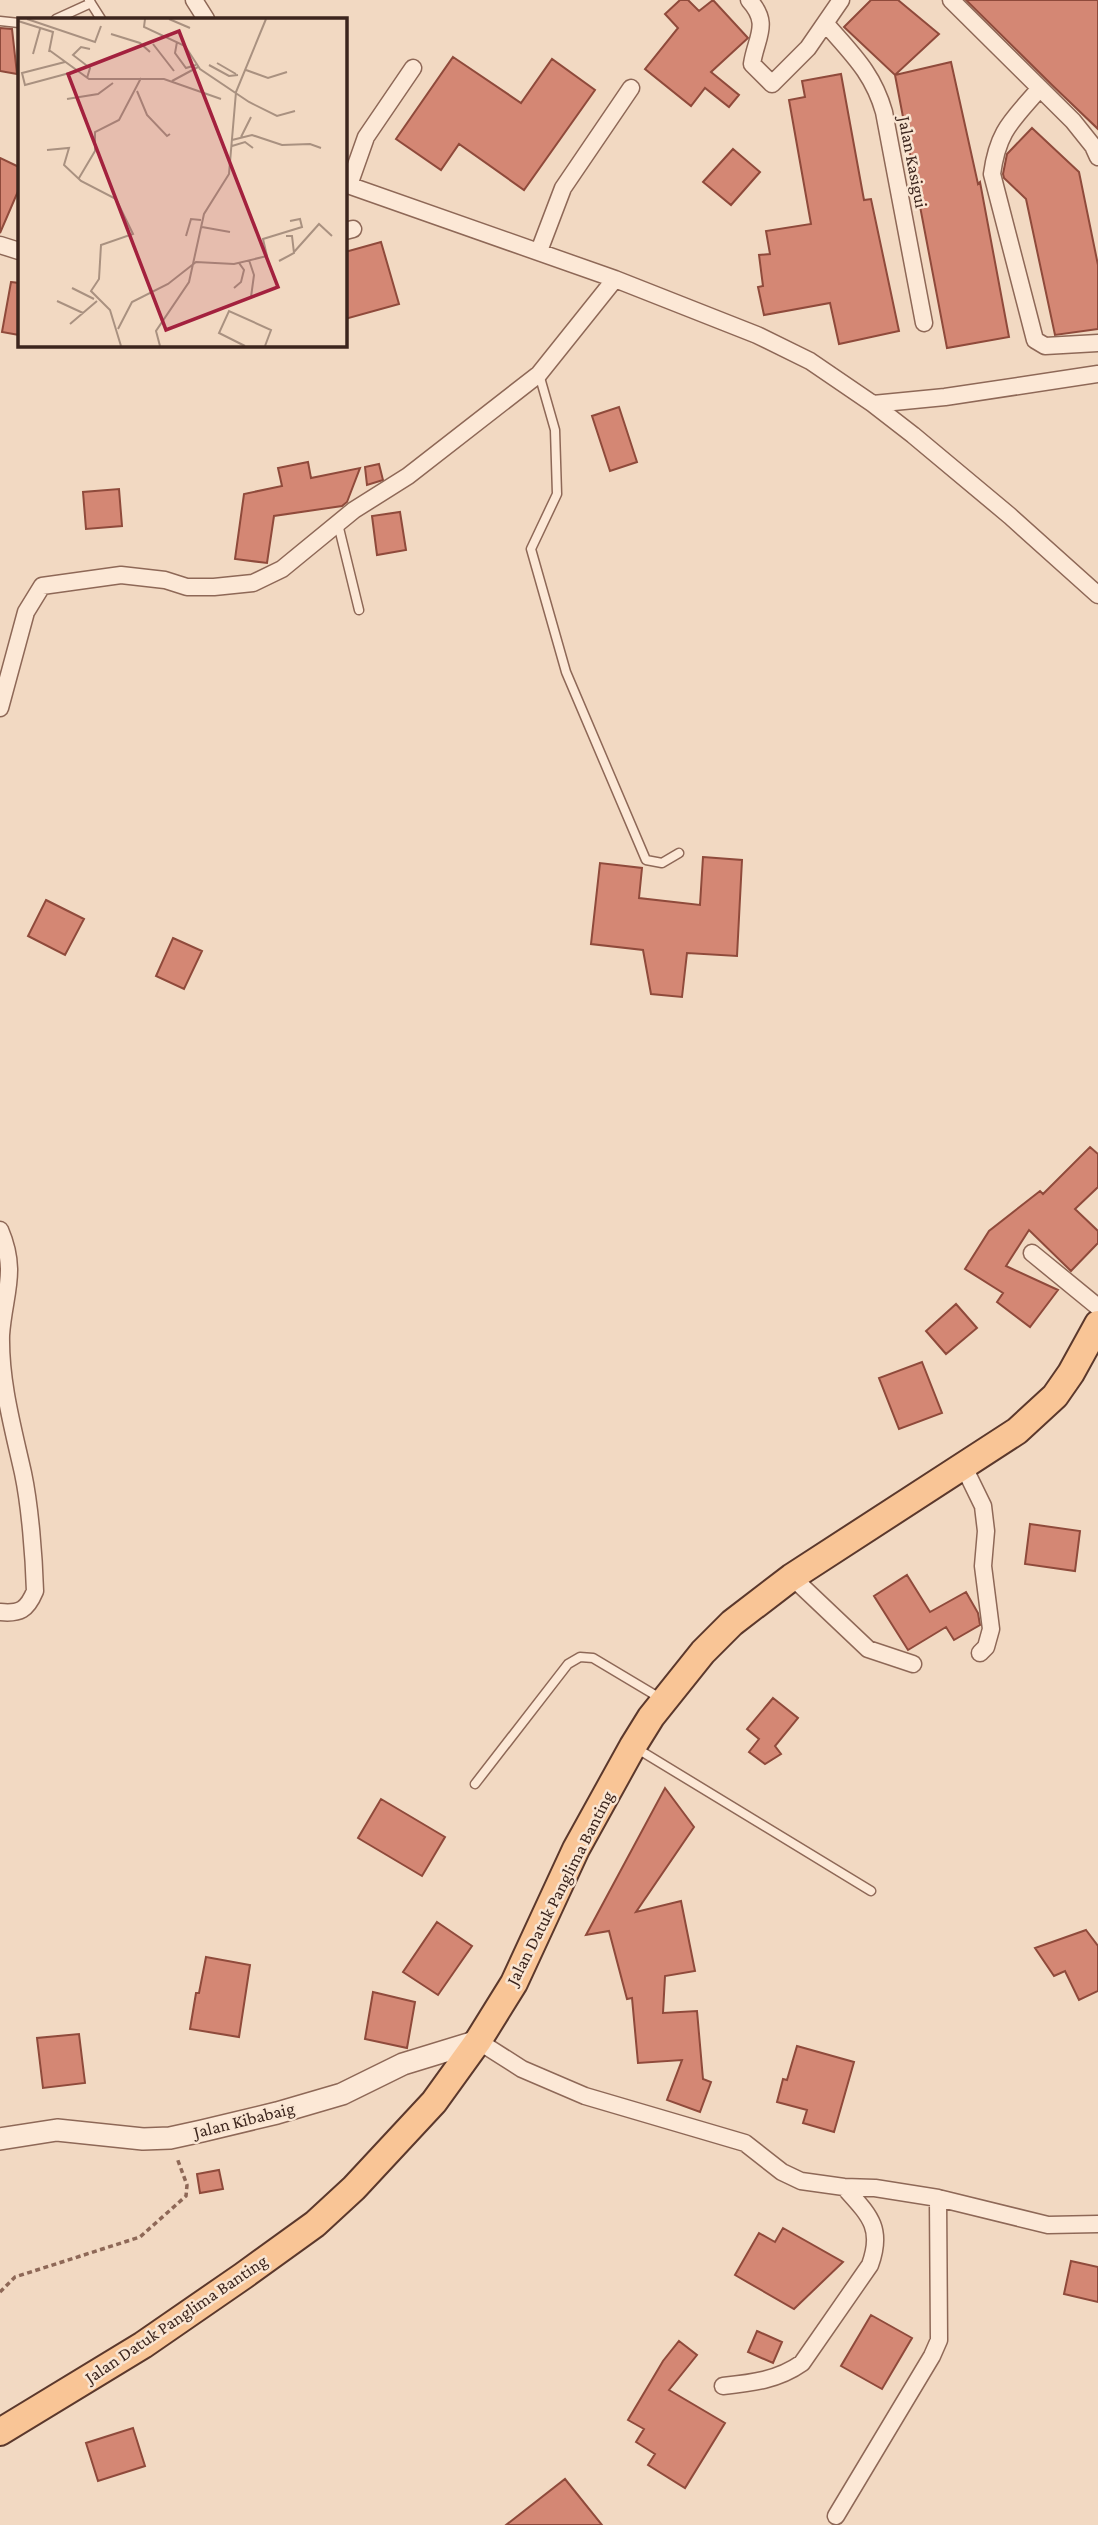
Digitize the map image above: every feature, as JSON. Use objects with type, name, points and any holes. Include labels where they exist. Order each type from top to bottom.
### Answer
[{"type":"main road","name":"Jalan Datuk Panglima Banting","points":[[0,2432],[143,2344],[315,2224],[354,2188],[434,2102],[478,2041],[514,1983],[576,1849],[633,1746],[664,1700],[703,1652],[732,1623],[792,1577],[1017,1431],[1055,1396],[1098,1324]]},
{"type":"street","points":[[194,0],[205,18]]},
{"type":"street","points":[[749,0],[761,20],[761,33],[752,64],[772,84],[808,48],[841,0]]},
{"type":"street","points":[[951,0],[1073,121],[1093,146],[1098,157]]},
{"type":"street","name":"Jalan Kasigui","points":[[826,24],[865,68],[877,89],[884,112],[924,323]]},
{"type":"street","points":[[413,68],[366,137],[347,185],[615,279],[757,335],[810,361],[873,404],[1010,516],[1098,595]]},
{"type":"street","points":[[539,251],[563,188],[631,88]]},
{"type":"street","points":[[1040,88],[1003,131],[995,150],[992,174],[1035,340],[1045,346],[1098,343]]},
{"type":"street","points":[[0,245],[18,251]]},
{"type":"street","points":[[0,708],[26,612],[41,586],[121,575],[165,580],[187,587],[214,587],[253,583],[282,569],[354,510],[408,476],[539,374],[615,279]]},
{"type":"street","points":[[873,404],[945,397],[1098,374]]},
{"type":"street","points":[[0,1230],[7,1247],[10,1266],[1,1335],[1,1358],[8,1411],[24,1477],[35,1591],[30,1603],[22,1610],[0,1612]]},
{"type":"street","points":[[1032,1253],[1098,1307]]},
{"type":"street","points":[[963,1465],[983,1506],[986,1531],[983,1566],[991,1629],[986,1647],[980,1653]]},
{"type":"street","points":[[792,1577],[869,1649],[913,1664]]},
{"type":"street","points":[[478,2041],[522,2069],[584,2096],[745,2143],[782,2172],[801,2181],[938,2198],[1048,2225],[1098,2224]]},
{"type":"street","name":"Jalan Kibabaig","points":[[0,2139],[57,2130],[122,2138],[170,2138],[277,2113],[342,2094],[403,2064],[478,2041]]},
{"type":"street","points":[[723,2386],[769,2380],[788,2373],[802,2363],[870,2265],[876,2235],[872,2219],[844,2187]]},
{"type":"street","points":[[836,2516],[933,2357],[939,2340],[938,2198]]},
{"type":"lane","points":[[58,18],[90,2],[100,18]]},
{"type":"lane","points":[[0,21],[18,23]]},
{"type":"lane","points":[[539,374],[555,430],[557,494],[531,550],[548,612],[566,672],[646,860],[663,863],[679,853]]},
{"type":"lane","points":[[338,524],[359,610]]},
{"type":"lane","points":[[475,1784],[568,1664],[580,1657],[593,1658],[664,1700]]},
{"type":"lane","points":[[633,1746],[871,1891]]},
{"type":"path","points":[[0,2291],[15,2277],[140,2237],[186,2196],[187,2185],[170,2138]]},
{"type":"building","points":[[680,0],[688,0],[699,11],[713,0],[748,38],[711,72],[739,95],[729,107],[705,88],[691,106],[645,69],[678,28],[665,14]]},
{"type":"building","points":[[871,0],[898,0],[939,34],[895,75],[844,27]]},
{"type":"building","points":[[966,0],[1098,0],[1098,129],[1052,85]]},
{"type":"building","points":[[0,28],[12,29],[17,74],[0,71]]},
{"type":"building","points":[[453,57],[521,103],[552,59],[595,90],[524,190],[459,144],[441,170],[396,139]]},
{"type":"building","points":[[951,62],[978,184],[980,182],[1009,337],[947,348],[895,75]]},
{"type":"building","points":[[841,74],[864,200],[871,199],[899,331],[839,344],[830,303],[764,315],[758,287],[763,286],[759,255],[770,254],[766,231],[811,224],[789,100],[805,97],[802,81]]},
{"type":"building","points":[[1032,128],[1079,172],[1098,265],[1098,329],[1055,335],[1026,199],[1003,174],[1007,154]]},
{"type":"building","points":[[733,149],[760,172],[731,205],[703,182]]},
{"type":"building","points":[[0,158],[18,167],[18,191],[0,233]]},
{"type":"building","points":[[381,242],[399,304],[346,319],[346,252]]},
{"type":"building","points":[[11,282],[18,283],[18,335],[2,332]]},
{"type":"building","points":[[619,407],[637,462],[610,471],[592,416]]},
{"type":"building","points":[[308,462],[311,478],[360,468],[347,502],[342,506],[274,516],[267,563],[235,559],[244,494],[282,486],[278,468]]},
{"type":"building","points":[[379,464],[383,480],[367,485],[365,467]]},
{"type":"building","points":[[119,489],[122,526],[86,529],[83,492]]},
{"type":"building","points":[[400,512],[406,550],[377,555],[372,516]]},
{"type":"building","points":[[703,857],[742,860],[737,956],[687,953],[682,997],[651,994],[643,950],[591,944],[600,863],[642,868],[639,898],[700,905]]},
{"type":"building","points":[[46,900],[84,919],[65,955],[28,936]]},
{"type":"building","points":[[173,938],[202,951],[184,989],[156,976]]},
{"type":"building","points":[[1090,1147],[1098,1154],[1098,1187],[1075,1209],[1098,1231],[1098,1243],[1071,1271],[1029,1230],[1006,1266],[1058,1290],[1030,1327],[997,1302],[1003,1293],[965,1269],[989,1231],[1040,1191],[1043,1194]]},
{"type":"building","points":[[956,1304],[977,1328],[946,1354],[926,1331]]},
{"type":"building","points":[[922,1362],[942,1413],[899,1429],[879,1378]]},
{"type":"building","points":[[1030,1524],[1080,1531],[1075,1571],[1025,1564]]},
{"type":"building","points":[[907,1575],[930,1612],[966,1592],[978,1613],[980,1625],[954,1640],[946,1627],[908,1650],[874,1596]]},
{"type":"building","points":[[773,1698],[798,1718],[775,1746],[781,1754],[765,1764],[749,1752],[759,1739],[747,1729]]},
{"type":"building","points":[[665,1788],[694,1827],[636,1912],[681,1901],[695,1971],[665,1976],[663,2013],[697,2011],[703,2079],[711,2082],[700,2112],[667,2100],[682,2060],[638,2063],[632,1998],[627,1999],[609,1931],[586,1935]]},
{"type":"building","points":[[381,1799],[445,1837],[422,1876],[358,1838]]},
{"type":"building","points":[[437,1922],[472,1946],[438,1995],[403,1972]]},
{"type":"building","points":[[1086,1930],[1098,1946],[1098,1991],[1079,2000],[1065,1971],[1054,1976],[1035,1948]]},
{"type":"building","points":[[206,1957],[250,1965],[239,2037],[190,2029]]},
{"type":"building","points":[[373,1992],[415,2002],[407,2048],[365,2039]]},
{"type":"building","points":[[79,2034],[85,2083],[43,2088],[37,2038]]},
{"type":"building","points":[[797,2046],[854,2062],[834,2132],[803,2123],[807,2110],[777,2102]]},
{"type":"building","points":[[219,2170],[223,2189],[200,2193],[197,2174]]},
{"type":"building","points":[[783,2228],[843,2262],[794,2309],[735,2275],[759,2233],[775,2242]]},
{"type":"building","points":[[1071,2261],[1098,2267],[1098,2302],[1064,2294]]},
{"type":"building","points":[[871,2315],[912,2338],[882,2389],[841,2366]]},
{"type":"building","points":[[757,2331],[782,2342],[773,2363],[748,2352]]},
{"type":"building","points":[[679,2341],[697,2355],[669,2390],[725,2423],[685,2488],[648,2465],[655,2454],[636,2442],[644,2429],[628,2420],[663,2361]]},
{"type":"building","points":[[133,2428],[145,2466],[98,2481],[86,2443]]},
{"type":"building","points":[[565,2479],[602,2525],[506,2525]]}]
